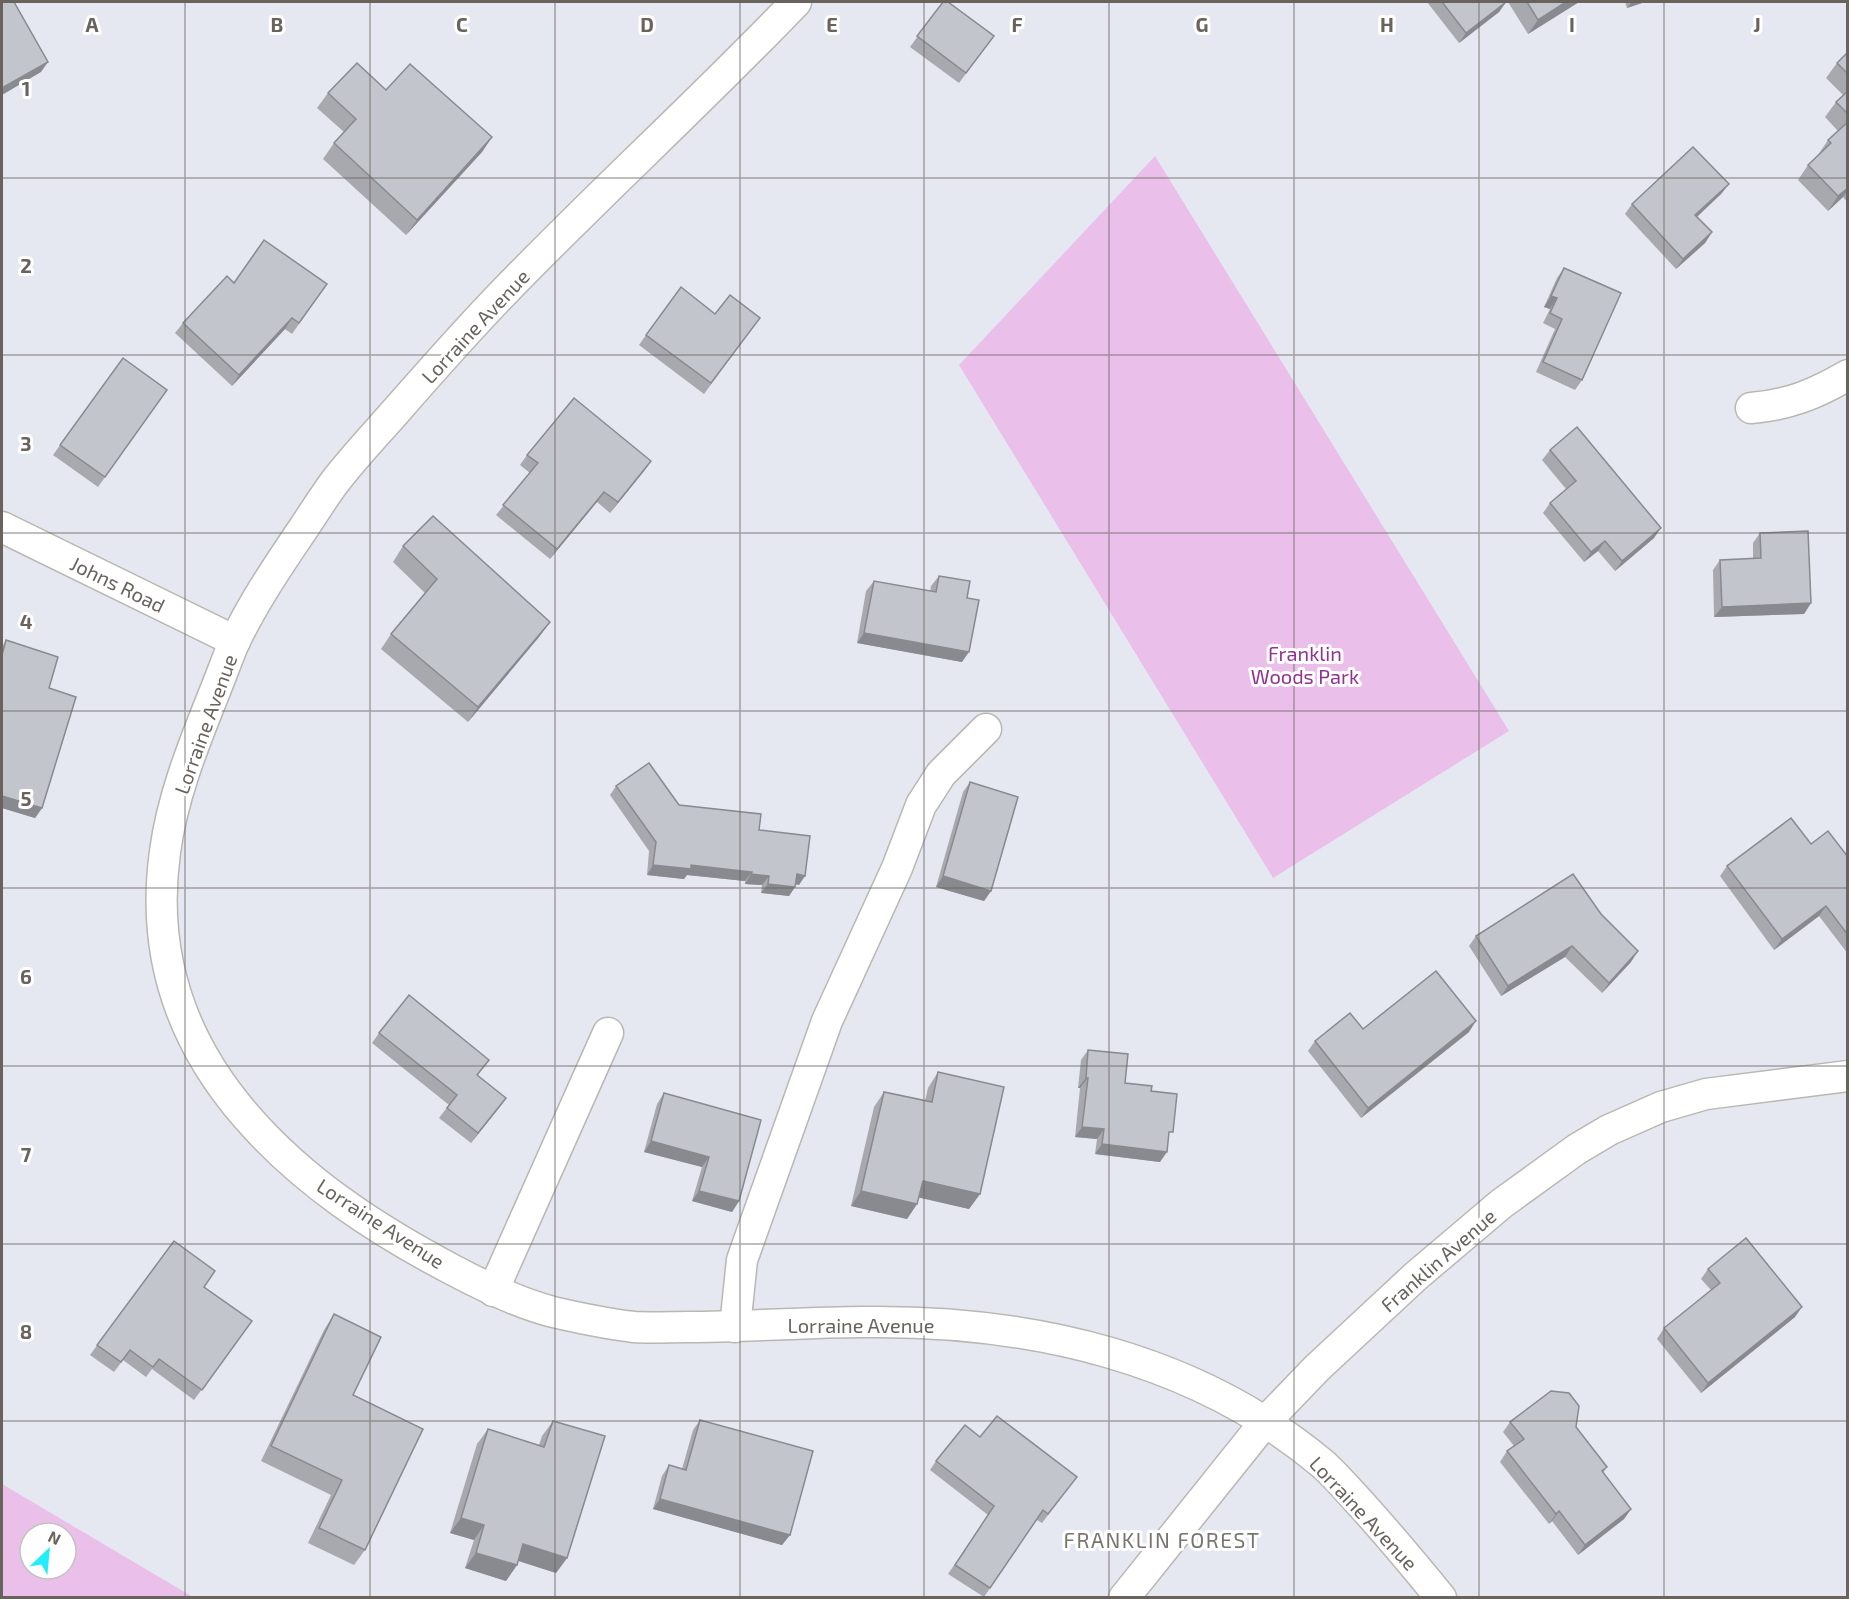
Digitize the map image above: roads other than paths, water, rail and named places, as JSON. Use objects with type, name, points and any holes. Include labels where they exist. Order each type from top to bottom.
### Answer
[{"type":"street","name":"Lorraine Avenue","points":[[796,2],[509,286],[456,342],[332,485],[265,586],[235,641],[192,748],[165,852],[162,912],[167,964],[176,999],[195,1044],[223,1090],[258,1130],[293,1164],[348,1207],[422,1254],[493,1291],[547,1311],[633,1326],[735,1327],[870,1322],[970,1327],[1031,1333],[1076,1342],[1164,1370],[1265,1422],[1330,1470],[1401,1548],[1441,1598]]},
{"type":"street","points":[[1751,408],[1769,407],[1811,396],[1848,375]]},
{"type":"street","name":"Johns Road","points":[[2,527],[235,641]]},
{"type":"street","points":[[735,1327],[742,1260],[827,1021],[897,868],[921,805],[941,774],[986,729]]},
{"type":"street","points":[[493,1291],[608,1033]]},
{"type":"street","name":"Franklin Avenue","points":[[1125,1598],[1265,1422],[1317,1368],[1416,1276],[1502,1204],[1577,1149],[1609,1130],[1661,1107],[1706,1094],[1848,1076]]},
{"type":"district","name":"FRANKLIN FOREST","points":[[1162,1539]]},
{"type":"park label","name":"Franklin Woods Park","points":[[1305,664]]}]
